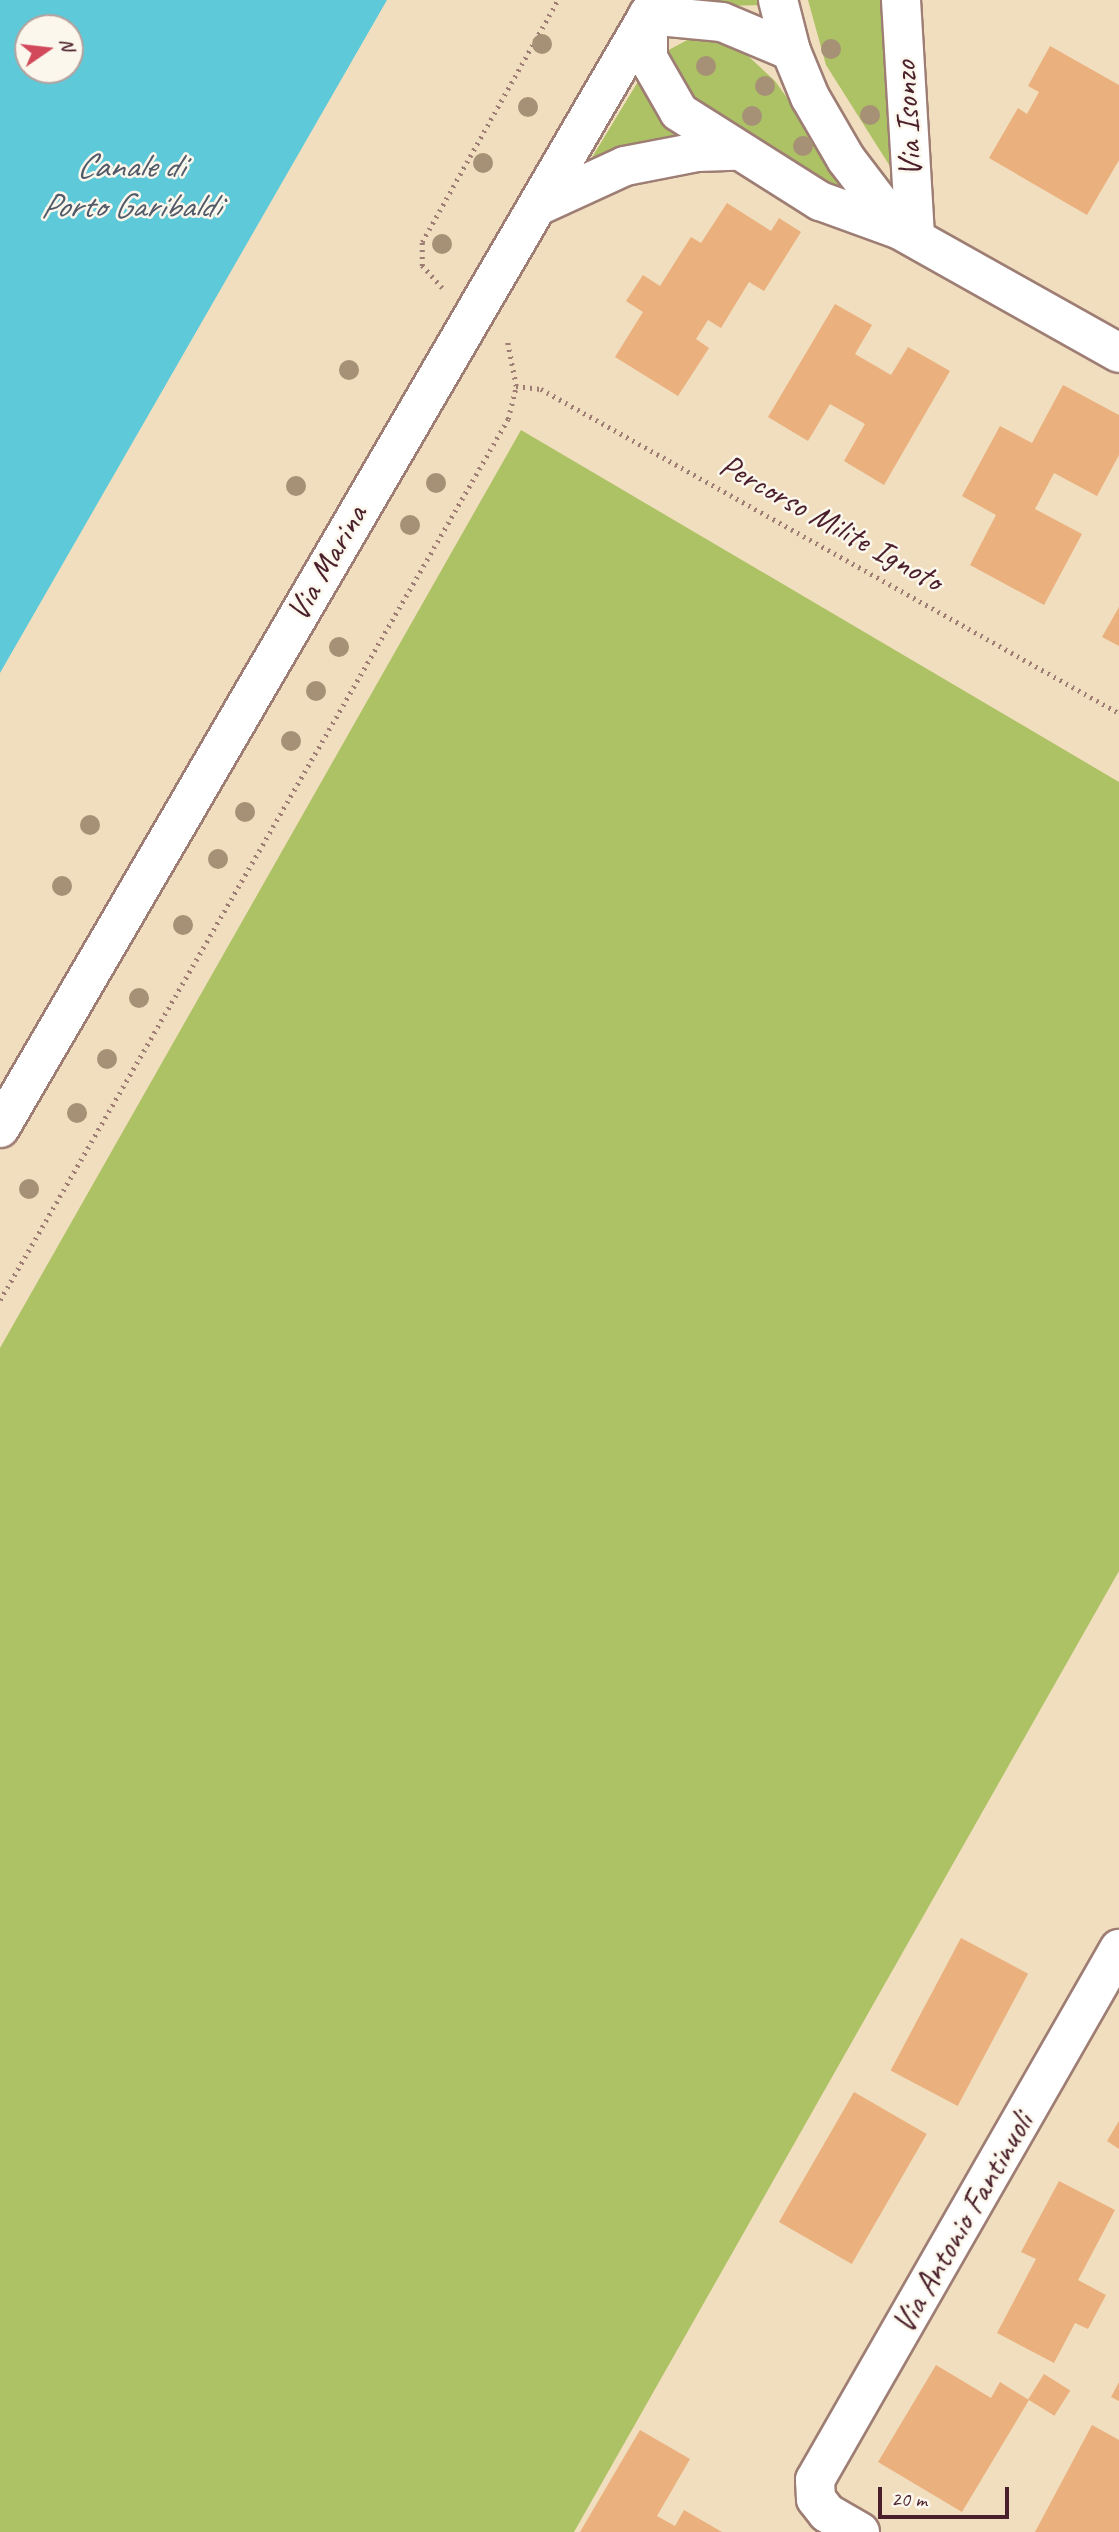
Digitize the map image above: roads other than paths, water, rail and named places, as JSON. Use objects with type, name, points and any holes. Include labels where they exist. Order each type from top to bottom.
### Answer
[{"type":"street","points":[[778,0],[791,51],[810,97],[846,159],[908,234]]},
{"type":"street","name":"Via Isonzo","points":[[901,0],[908,234]]},
{"type":"street","points":[[791,51],[722,22],[652,7],[648,58],[656,79],[679,112],[735,151],[820,201],[908,234],[1119,353]]},
{"type":"street","name":"Via Marina","points":[[0,1128],[652,7]]},
{"type":"street","points":[[538,206],[625,166],[697,152],[735,151]]},
{"type":"street","name":"Via Antonio Fantinuoli","points":[[860,2532],[827,2513],[816,2499],[816,2480],[1119,1949]]},
{"type":"water","name":"Canale di Porto Garibaldi","points":[[0,0],[387,0],[0,673]]}]
